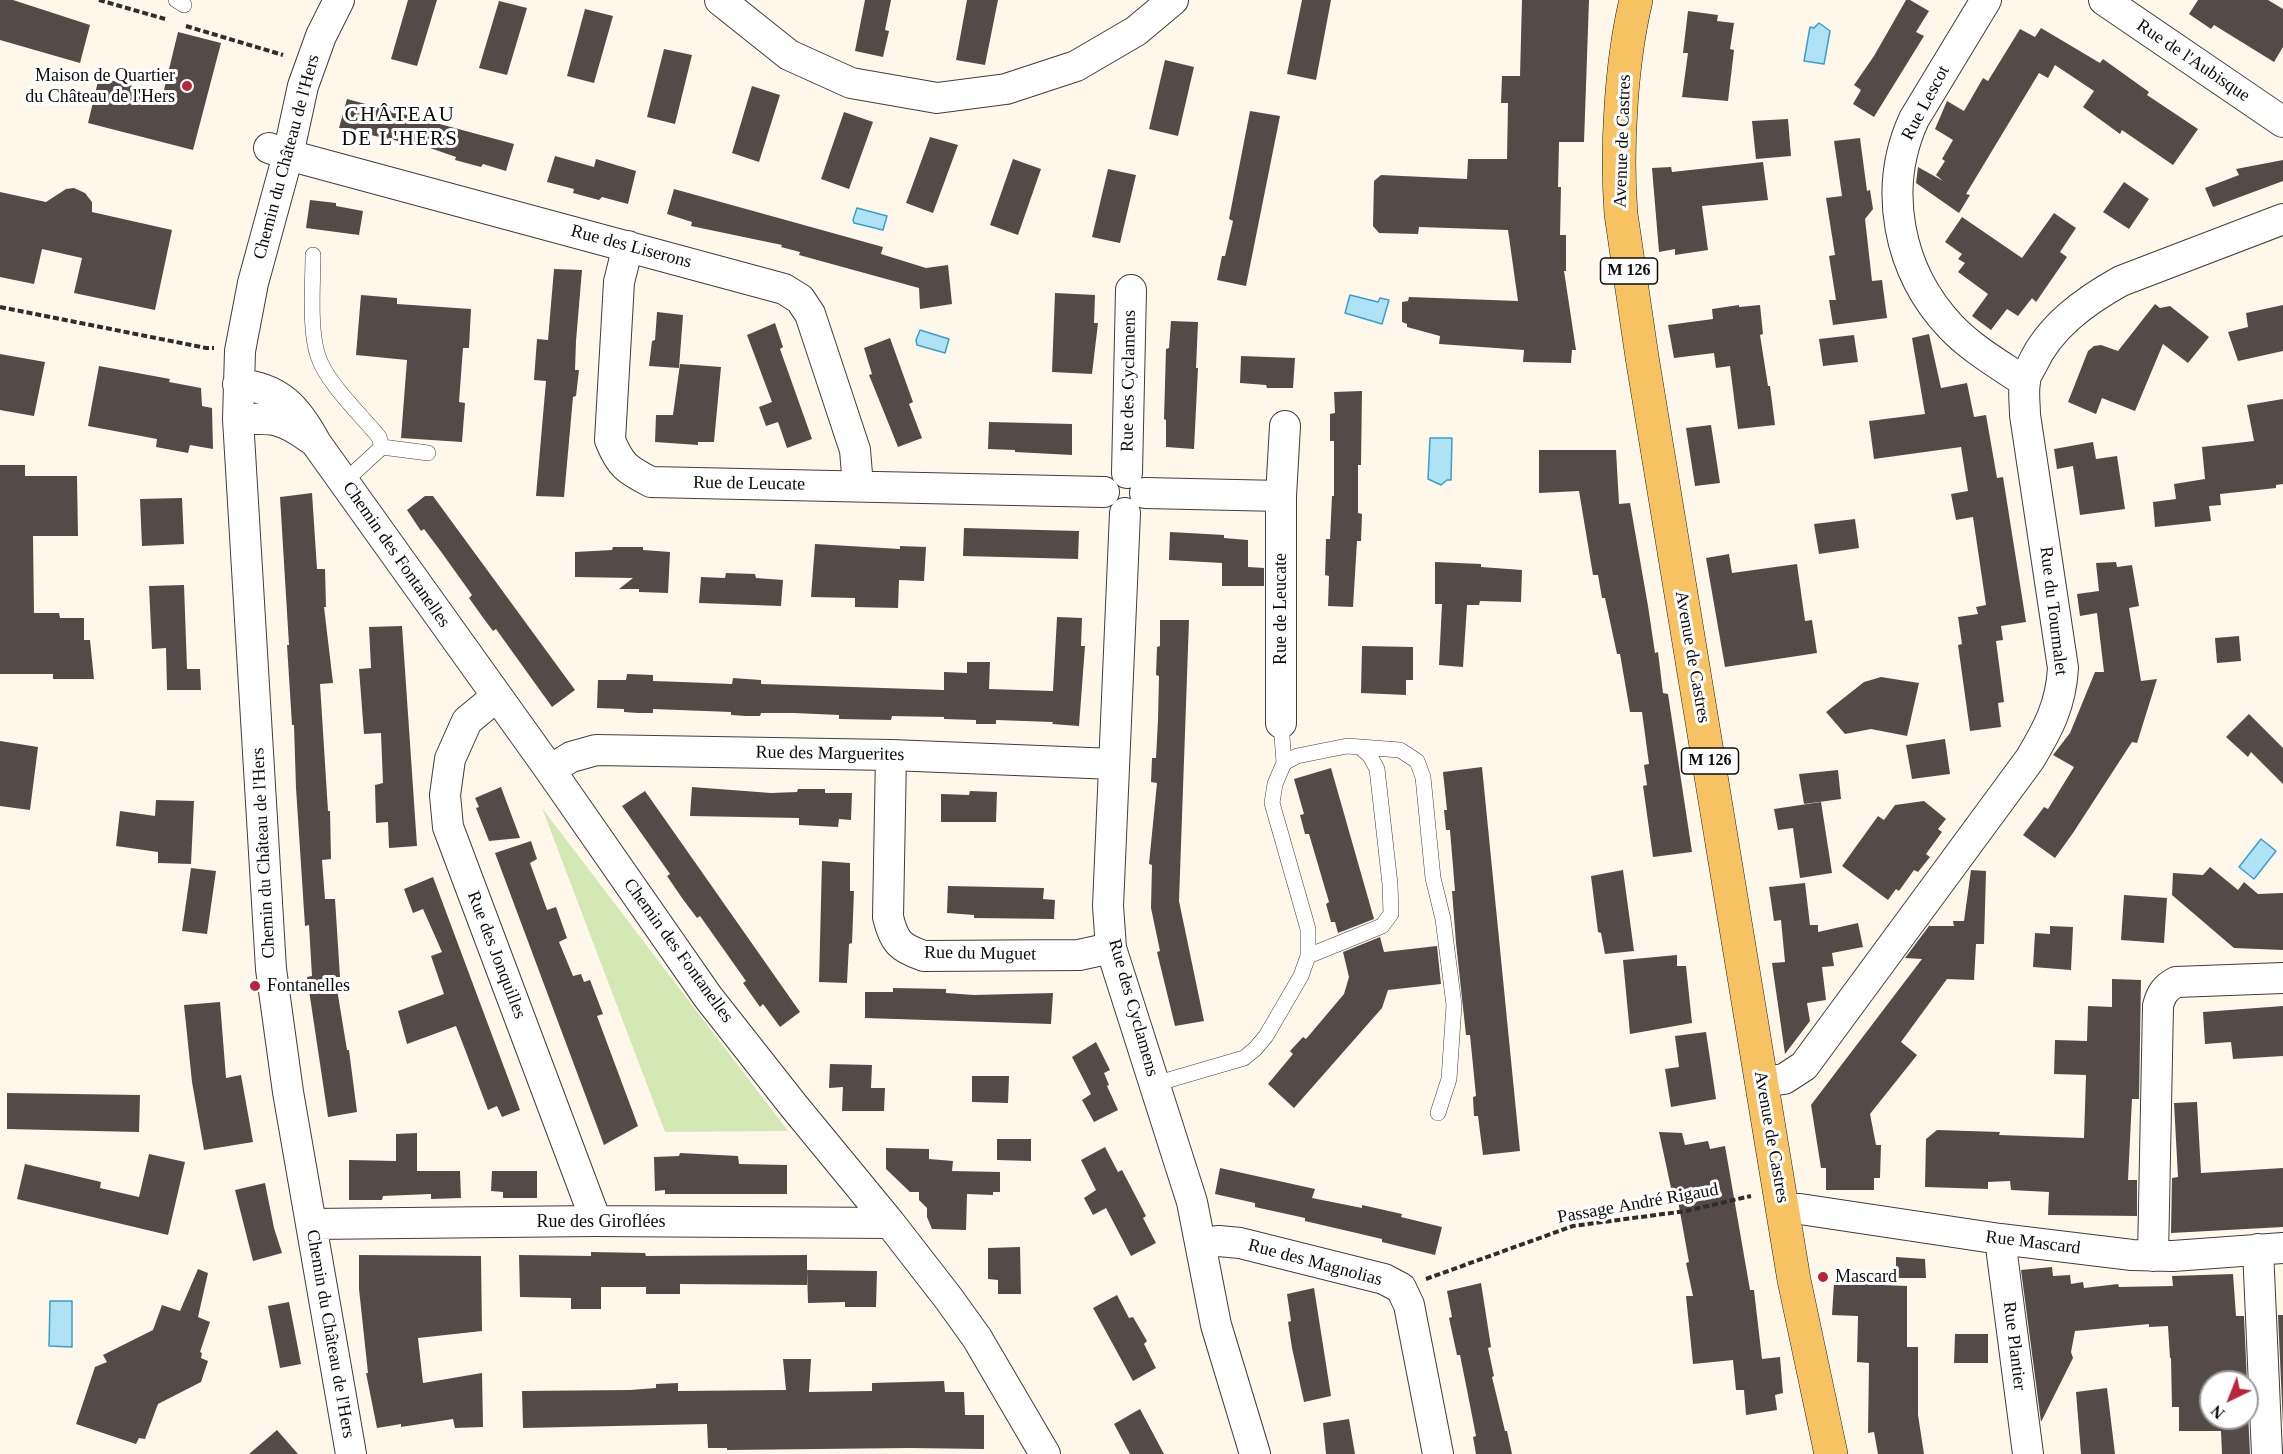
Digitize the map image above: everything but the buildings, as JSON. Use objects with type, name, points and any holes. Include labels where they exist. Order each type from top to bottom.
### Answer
[{"type":"main road","name":"Avenue de Castres","points":[[1636,0],[1630,26],[1622,100],[1619,190],[1621,214],[1642,357],[1726,857],[1761,1082],[1770,1202],[1794,1281],[1830,1454]]},
{"type":"street","name":"Chemin du Château de l'Hers","points":[[315,0],[304,24],[285,81],[279,152],[240,351],[238,419],[271,969],[288,1092],[351,1454]]},
{"type":"street","name":"Chemin du Château de l'Hers","points":[[279,152],[321,36],[339,0]]},
{"type":"street","points":[[720,0],[789,55],[851,83],[937,98],[1006,89],[1076,66],[1136,31],[1173,0]]},
{"type":"street","name":"Rue Lescot","points":[[1986,0],[1914,119],[1905,138],[1896,186],[1897,208],[1911,264],[1933,305],[1953,328],[1982,352],[2025,382]]},
{"type":"street","name":"Rue de l'Aubisque","points":[[2104,0],[2283,122]]},
{"type":"street","name":"Rue des Liserons","points":[[279,152],[784,289],[800,299],[810,314],[855,450],[858,486]]},
{"type":"street","name":"Rue du Tourmalet","points":[[1761,1082],[1784,1079],[1804,1066],[2017,778],[2051,724],[2062,687],[2063,668],[2025,415],[2025,382],[2037,353],[2073,312],[2097,294],[2121,281],[2283,219]]},
{"type":"street","name":"Rue de Leucate","points":[[628,246],[619,282],[610,440],[618,459],[633,473],[651,482],[1104,492],[1111,478],[1132,493]]},
{"type":"street","name":"Rue des Cyclamens","points":[[1131,290],[1132,493],[1114,764],[1108,906],[1111,948],[1192,1202],[1202,1243],[1216,1325],[1255,1454]]},
{"type":"street","name":"Chemin des Fontanelles","points":[[238,384],[264,389],[285,399],[302,417],[316,443],[550,770],[708,997],[793,1106],[890,1223],[977,1338],[1045,1454]]},
{"type":"street","name":"Chemin des Fontanelles","points":[[238,419],[280,420],[291,424],[316,443]]},
{"type":"street","name":"Rue de Leucate","points":[[1281,723],[1281,496],[1285,426]]},
{"type":"street","points":[[1132,493],[1281,496]]},
{"type":"street","name":"Rue des Jonquilles","points":[[496,697],[467,721],[450,759],[445,795],[448,827],[596,1221]]},
{"type":"street","name":"Rue des Marguerites","points":[[550,770],[571,757],[596,750],[891,755],[1114,764]]},
{"type":"street","name":"Rue du Muguet","points":[[891,755],[888,917],[892,936],[908,950],[924,956],[1079,955],[1111,948]]},
{"type":"street","points":[[2153,1256],[2160,996],[2167,987],[2176,982],[2283,978]]},
{"type":"street","name":"Rue Mascard","points":[[1770,1202],[1800,1209],[2000,1239],[2132,1255],[2153,1256],[2271,1249]]},
{"type":"street","name":"Rue des Giroflées","points":[[311,1224],[596,1221],[890,1223]]},
{"type":"street","name":"Rue Plantier","points":[[2000,1239],[2028,1454]]},
{"type":"street","name":"Rue des Magnolias","points":[[1202,1243],[1219,1241],[1240,1243],[1384,1279],[1401,1288],[1409,1305],[1438,1454]]},
{"type":"street","points":[[2267,1454],[2271,1249]]},
{"type":"lane","points":[[313,255],[314,333],[317,356],[325,372],[380,437],[382,447]]},
{"type":"lane","points":[[382,447],[428,453]]},
{"type":"lane","points":[[344,482],[382,447]]},
{"type":"lane","points":[[1155,1084],[1244,1058],[1256,1049],[1301,976],[1308,956],[1308,929],[1272,803],[1275,784],[1284,763],[1281,723]]},
{"type":"lane","points":[[1284,763],[1297,756],[1347,746],[1400,750],[1417,761],[1423,777],[1433,878],[1443,919],[1454,1005],[1449,1079],[1438,1113]]},
{"type":"lane","points":[[1308,956],[1382,926],[1391,914],[1390,884],[1377,769],[1361,748]]},
{"type":"path","points":[[99,0],[283,54]]},
{"type":"path","points":[[0,307],[206,348],[216,348]]},
{"type":"path","name":"Passage André Rigaud","points":[[1420,1281],[1573,1226],[1770,1202]]},
{"type":"green space","points":[[542,808],[788,1131],[665,1132]]},
{"type":"water","points":[[1819,23],[1830,31],[1824,64],[1804,61],[1810,27],[1814,28]]},
{"type":"water","points":[[857,208],[887,216],[883,230],[854,223]]},
{"type":"water","points":[[1350,295],[1378,302],[1380,298],[1389,300],[1382,324],[1345,313]]},
{"type":"water","points":[[920,330],[949,339],[945,353],[917,345],[916,340]]},
{"type":"water","points":[[1430,438],[1452,438],[1451,480],[1441,485],[1428,479]]},
{"type":"water","points":[[2261,839],[2276,851],[2254,879],[2239,867]]},
{"type":"water","points":[[50,1301],[72,1301],[72,1347],[49,1346]]},
{"type":"place","name":"Maison de Quartier du Château de l'Hers","points":[[187,86]]},
{"type":"place","name":"Fontanelles","points":[[255,986]]},
{"type":"place","name":"Mascard","points":[[1823,1277]]},
{"type":"district","name":"CHÂTEAU DE L'HERS","points":[[400,127]]}]
